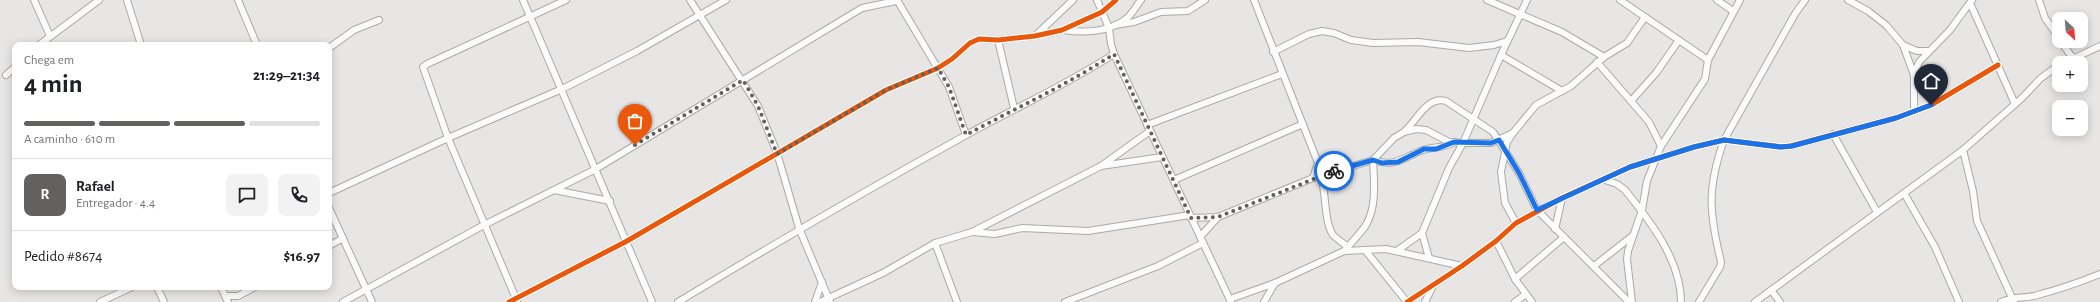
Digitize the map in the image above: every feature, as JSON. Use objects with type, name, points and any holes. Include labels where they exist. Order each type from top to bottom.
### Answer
[{"type":"street","points":[[34,0],[50,36]]},
{"type":"street","points":[[43,42],[99,0]]},
{"type":"street","points":[[127,0],[140,42]]},
{"type":"street","points":[[238,0],[257,42]]},
{"type":"street","points":[[523,0],[562,89],[594,170],[610,202],[652,302]]},
{"type":"street","points":[[517,300],[484,226],[448,138],[423,68],[427,64],[530,18],[566,0]]},
{"type":"street","points":[[690,0],[743,80],[758,106],[777,154],[799,228],[829,300]]},
{"type":"street","points":[[332,192],[448,138],[562,89],[701,16],[726,0]]},
{"type":"street","points":[[343,302],[484,226],[594,170],[862,8],[879,2],[897,0],[949,87],[966,135]]},
{"type":"street","points":[[1035,36],[1073,0]]},
{"type":"street","points":[[1097,0],[1102,12],[1112,26],[1111,44],[1114,54],[1230,301],[1275,283],[1346,250],[1386,248],[1462,266]]},
{"type":"street","points":[[509,302],[517,300],[627,241],[886,90],[938,68],[952,59],[970,43],[979,39],[998,40],[1035,36],[1062,30],[1102,12],[1116,0]]},
{"type":"street","points":[[1112,26],[1126,18],[1141,0]]},
{"type":"street","points":[[1062,30],[1089,32],[1134,22],[1161,12],[1188,11],[1204,0]]},
{"type":"street","points":[[1254,0],[1273,52],[1318,163],[1313,178]]},
{"type":"street","points":[[1487,0],[1562,32],[1604,57]]},
{"type":"street","points":[[1398,250],[1422,233],[1449,168],[1463,143],[1507,41],[1527,0]]},
{"type":"street","points":[[1620,0],[1708,60]]},
{"type":"street","points":[[1717,0],[1733,11]]},
{"type":"street","points":[[1631,302],[1627,259],[1631,237],[1642,210],[1647,181],[1654,159],[1705,79],[1708,60],[1740,0]]},
{"type":"street","points":[[1699,302],[1720,267],[1721,262],[1710,202],[1719,155],[1724,140],[1795,14],[1805,0]]},
{"type":"street","points":[[1848,0],[1868,11],[1886,25],[1903,45],[1914,75],[1914,111]]},
{"type":"street","points":[[2039,0],[2045,18],[2052,28]]},
{"type":"street","points":[[1914,75],[1919,62],[1950,30],[1971,1]]},
{"type":"street","points":[[1971,1],[2015,104]]},
{"type":"street","points":[[1516,223],[1505,203],[1501,187],[1500,172],[1505,150],[1513,133],[1536,105],[1571,86],[1597,62],[1627,43],[1645,17]]},
{"type":"street","points":[[332,46],[354,30],[379,20]]},
{"type":"street","points":[[1273,52],[1309,34],[1322,31],[1334,33],[1351,40],[1373,43],[1418,42],[1469,48],[1494,46],[1507,41]]},
{"type":"street","points":[[998,40],[1014,108]]},
{"type":"street","points":[[1631,101],[1656,73],[1679,40]]},
{"type":"street","points":[[1903,45],[1917,51],[1928,51]]},
{"type":"street","points":[[2078,56],[2100,46]]},
{"type":"street","points":[[678,302],[799,228],[1014,108],[1080,76],[1114,54]]},
{"type":"street","points":[[1501,55],[1562,91]]},
{"type":"street","points":[[1597,62],[1654,129],[1661,146]]},
{"type":"street","points":[[1365,250],[1407,302],[1436,281],[1462,266],[1496,241],[1516,223],[1537,210],[1605,180],[1630,167],[1724,140],[1781,147],[1896,118],[1941,100],[1998,65]]},
{"type":"street","points":[[6,75],[12,70]]},
{"type":"street","points":[[1755,302],[1963,150],[2015,104],[2041,78],[2052,70]]},
{"type":"street","points":[[820,302],[829,300],[883,273],[935,243],[972,232],[1101,166],[1149,128],[1282,74]]},
{"type":"street","points":[[972,232],[995,234],[1022,228],[1088,230],[1191,216],[1218,217],[1321,175],[1373,160],[1394,138],[1404,132],[1434,100],[1446,101],[1486,126],[1499,140],[1519,173],[1537,210],[1554,229],[1631,302]]},
{"type":"street","points":[[1174,180],[1303,124]]},
{"type":"street","points":[[1404,132],[1416,129],[1426,130],[1454,142],[1463,143],[1491,143],[1513,133]]},
{"type":"street","points":[[1833,134],[1877,212]]},
{"type":"street","points":[[1373,160],[1382,163],[1398,162],[1424,149],[1436,149],[1454,142]]},
{"type":"street","points":[[1963,150],[1973,191],[1976,221],[2013,299]]},
{"type":"street","points":[[1101,166],[1162,157]]},
{"type":"street","points":[[1346,250],[1366,225],[1373,206],[1373,160]]},
{"type":"street","points":[[1318,163],[1338,170]]},
{"type":"street","points":[[1321,175],[1326,193],[1328,223],[1334,235],[1346,250]]},
{"type":"street","points":[[1605,180],[1618,184],[1625,190],[1642,210],[1668,251],[1679,287],[1681,302]]},
{"type":"street","points":[[554,190],[610,202]]},
{"type":"street","points":[[1904,193],[1935,247],[1959,302]]},
{"type":"street","points":[[1554,229],[1562,198]]},
{"type":"street","points":[[332,214],[372,302]]},
{"type":"street","points":[[1065,302],[1158,266],[1201,240],[1218,217]]},
{"type":"street","points":[[1422,233],[1429,258]]},
{"type":"street","points":[[1516,279],[1564,237]]},
{"type":"street","points":[[1594,266],[1631,237]]},
{"type":"street","points":[[332,244],[343,238]]},
{"type":"street","points":[[938,252],[941,241]]},
{"type":"street","points":[[1496,241],[1516,279],[1532,302]]},
{"type":"street","points":[[935,243],[957,302]]},
{"type":"street","points":[[2001,302],[2030,297],[2072,286],[2100,274]]},
{"type":"street","points":[[1425,302],[1428,292],[1436,281]]},
{"type":"street","points":[[815,302],[822,282]]},
{"type":"street","points":[[1264,302],[1275,283]]},
{"type":"street","points":[[101,302],[122,290]]},
{"type":"street","points":[[158,290],[164,302]]},
{"type":"street","points":[[222,290],[227,299],[237,299],[250,290]]},
{"type":"street","points":[[1772,290],[1780,302]]},
{"type":"street","points":[[1515,302],[1526,294]]},
{"type":"street","points":[[1414,297],[1421,302]]},
{"type":"cycle path","points":[[509,302],[627,241],[886,90],[938,68],[952,59],[970,43],[979,39],[998,40],[1035,36],[1062,30],[1102,12],[1116,0]]},
{"type":"cycle path","points":[[1407,302],[1462,266],[1496,241],[1516,223],[1562,198],[1630,167],[1694,147],[1724,140],[1781,147],[1791,146],[1896,118],[1931,105],[1998,65]]},
{"type":"way so far","points":[[635,145],[743,80],[758,106],[777,154],[886,90],[905,80],[938,68],[949,87],[966,135],[1014,108],[1080,76],[1114,54],[1191,218],[1218,217],[1313,178],[1334,171]]},
{"type":"route","points":[[1334,171],[1373,160],[1382,163],[1398,162],[1424,149],[1436,149],[1454,142],[1491,143],[1499,140],[1519,173],[1537,210],[1605,180],[1630,167],[1694,147],[1724,140],[1781,147],[1792,146],[1850,129],[1896,118],[1931,105]]}]
